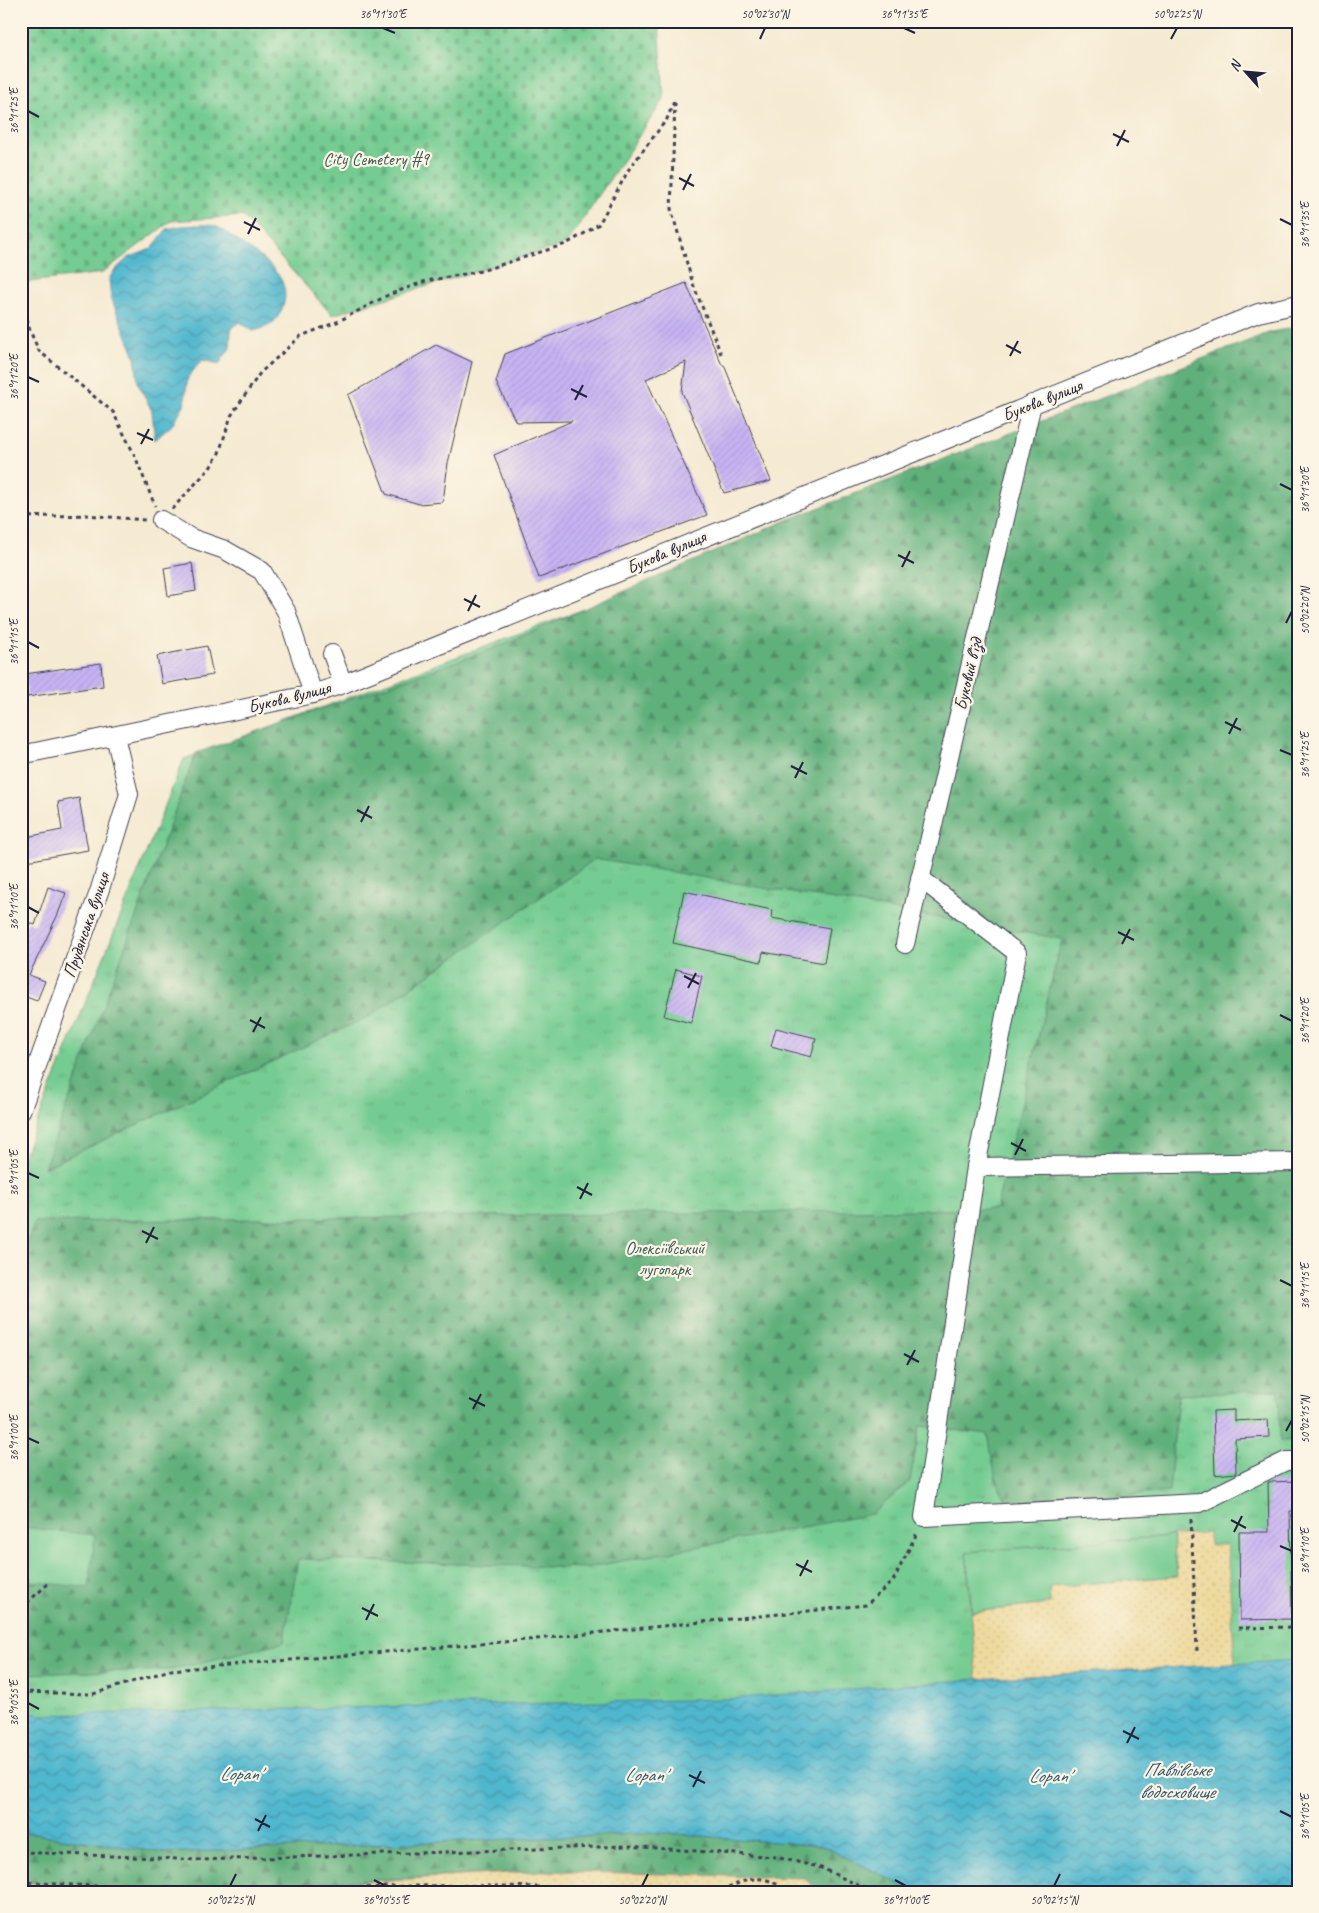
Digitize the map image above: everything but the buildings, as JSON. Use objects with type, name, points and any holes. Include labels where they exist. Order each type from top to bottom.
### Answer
[{"type":"street","name":"Букова вулиця","points":[[21,755],[313,694],[343,684],[1258,313],[1298,304]]},
{"type":"street","name":"Буковий в'їзд","points":[[905,944],[1032,404]]},
{"type":"street","points":[[161,520],[191,538],[225,550],[262,571],[286,611],[313,694]]},
{"type":"street","points":[[332,654],[343,684]]},
{"type":"street","name":"Прудянська вулиця","points":[[21,1111],[100,889],[129,794],[115,736]]},
{"type":"street","points":[[920,878],[1017,953],[976,1167],[924,1517],[1200,1503],[1286,1462],[1298,1461]]},
{"type":"street","points":[[976,1167],[1298,1162]]},
{"type":"path","points":[[161,520],[210,468],[219,452],[231,416],[260,373],[301,336],[337,322],[388,295],[426,281],[481,271],[566,244],[585,233],[599,224],[629,169],[667,119],[675,100],[671,209],[693,284],[721,354]]},
{"type":"path","points":[[21,304],[25,309],[30,331],[39,351],[113,412],[135,456],[161,520]]},
{"type":"path","points":[[21,517],[86,515],[161,520]]},
{"type":"path","points":[[1191,1504],[1197,1651]]},
{"type":"path","points":[[21,1692],[94,1694],[170,1670],[527,1640],[866,1605],[894,1580],[924,1517]]},
{"type":"path","points":[[1238,1628],[1297,1627],[1296,1533],[1298,1533]]},
{"type":"path","points":[[21,1608],[49,1583]]},
{"type":"path","points":[[21,1852],[202,1860],[628,1846],[776,1857],[819,1866],[873,1892]]},
{"type":"path","points":[[721,1892],[735,1884],[760,1877],[777,1883],[787,1892]]},
{"type":"path","points":[[21,1882],[200,1892]]},
{"type":"path","points":[[295,1892],[366,1886],[570,1888],[628,1892]]},
{"type":"green space","name":"City Cemetery #9","points":[[21,21],[659,21],[664,99],[566,244],[332,315],[243,216],[171,221],[102,273],[21,283]]},
{"type":"green space","name":"Олексіївський лугопарк","points":[[1298,327],[1298,1440],[1280,1441],[1279,1390],[1178,1395],[1169,1492],[1023,1504],[1007,1501],[996,1481],[988,1434],[920,1426],[910,1481],[872,1514],[585,1568],[298,1559],[284,1642],[170,1670],[21,1674],[21,1259],[35,1222],[996,1209],[1062,939],[595,859],[370,1016],[44,1168],[196,753],[495,648],[787,520],[1271,332]]},
{"type":"green space","name":"Олексіївський лугопарк","points":[[1298,345],[1298,1892],[21,1892],[21,1162],[184,759],[1270,352]]},
{"type":"green space","points":[[21,1527],[95,1535],[89,1588],[21,1580]]},
{"type":"green space","points":[[1173,1536],[1177,1576],[1049,1587],[1050,1604],[972,1612],[966,1552]]},
{"type":"green space","points":[[21,1832],[164,1853],[664,1833],[823,1846],[916,1892],[821,1892],[802,1878],[544,1871],[154,1891],[21,1884]]},
{"type":"sand","points":[[1209,1533],[1210,1545],[1227,1545],[1235,1664],[977,1679],[966,1552]]},
{"type":"sand","points":[[544,1871],[803,1878],[821,1892],[195,1892]]},
{"type":"sand","points":[[21,1883],[195,1892],[21,1892]]},
{"type":"water","points":[[205,225],[217,227],[258,255],[275,271],[281,280],[285,290],[284,301],[278,317],[262,329],[253,331],[240,322],[231,329],[230,348],[219,364],[202,360],[188,377],[184,405],[172,425],[155,440],[152,411],[138,383],[135,356],[111,298],[109,279],[114,271],[128,258],[151,249],[167,229]]},
{"type":"water","name":"Павлівське водосховище","points":[[1298,1660],[1298,1892],[916,1892],[823,1846],[664,1833],[164,1853],[21,1832],[21,1710],[39,1715],[729,1699],[964,1680]]},
{"type":"water label","name":"Lopan'","points":[[240,1773]]},
{"type":"water label","name":"Lopan'","points":[[645,1774]]},
{"type":"water label","name":"Lopan'","points":[[1049,1775]]}]
